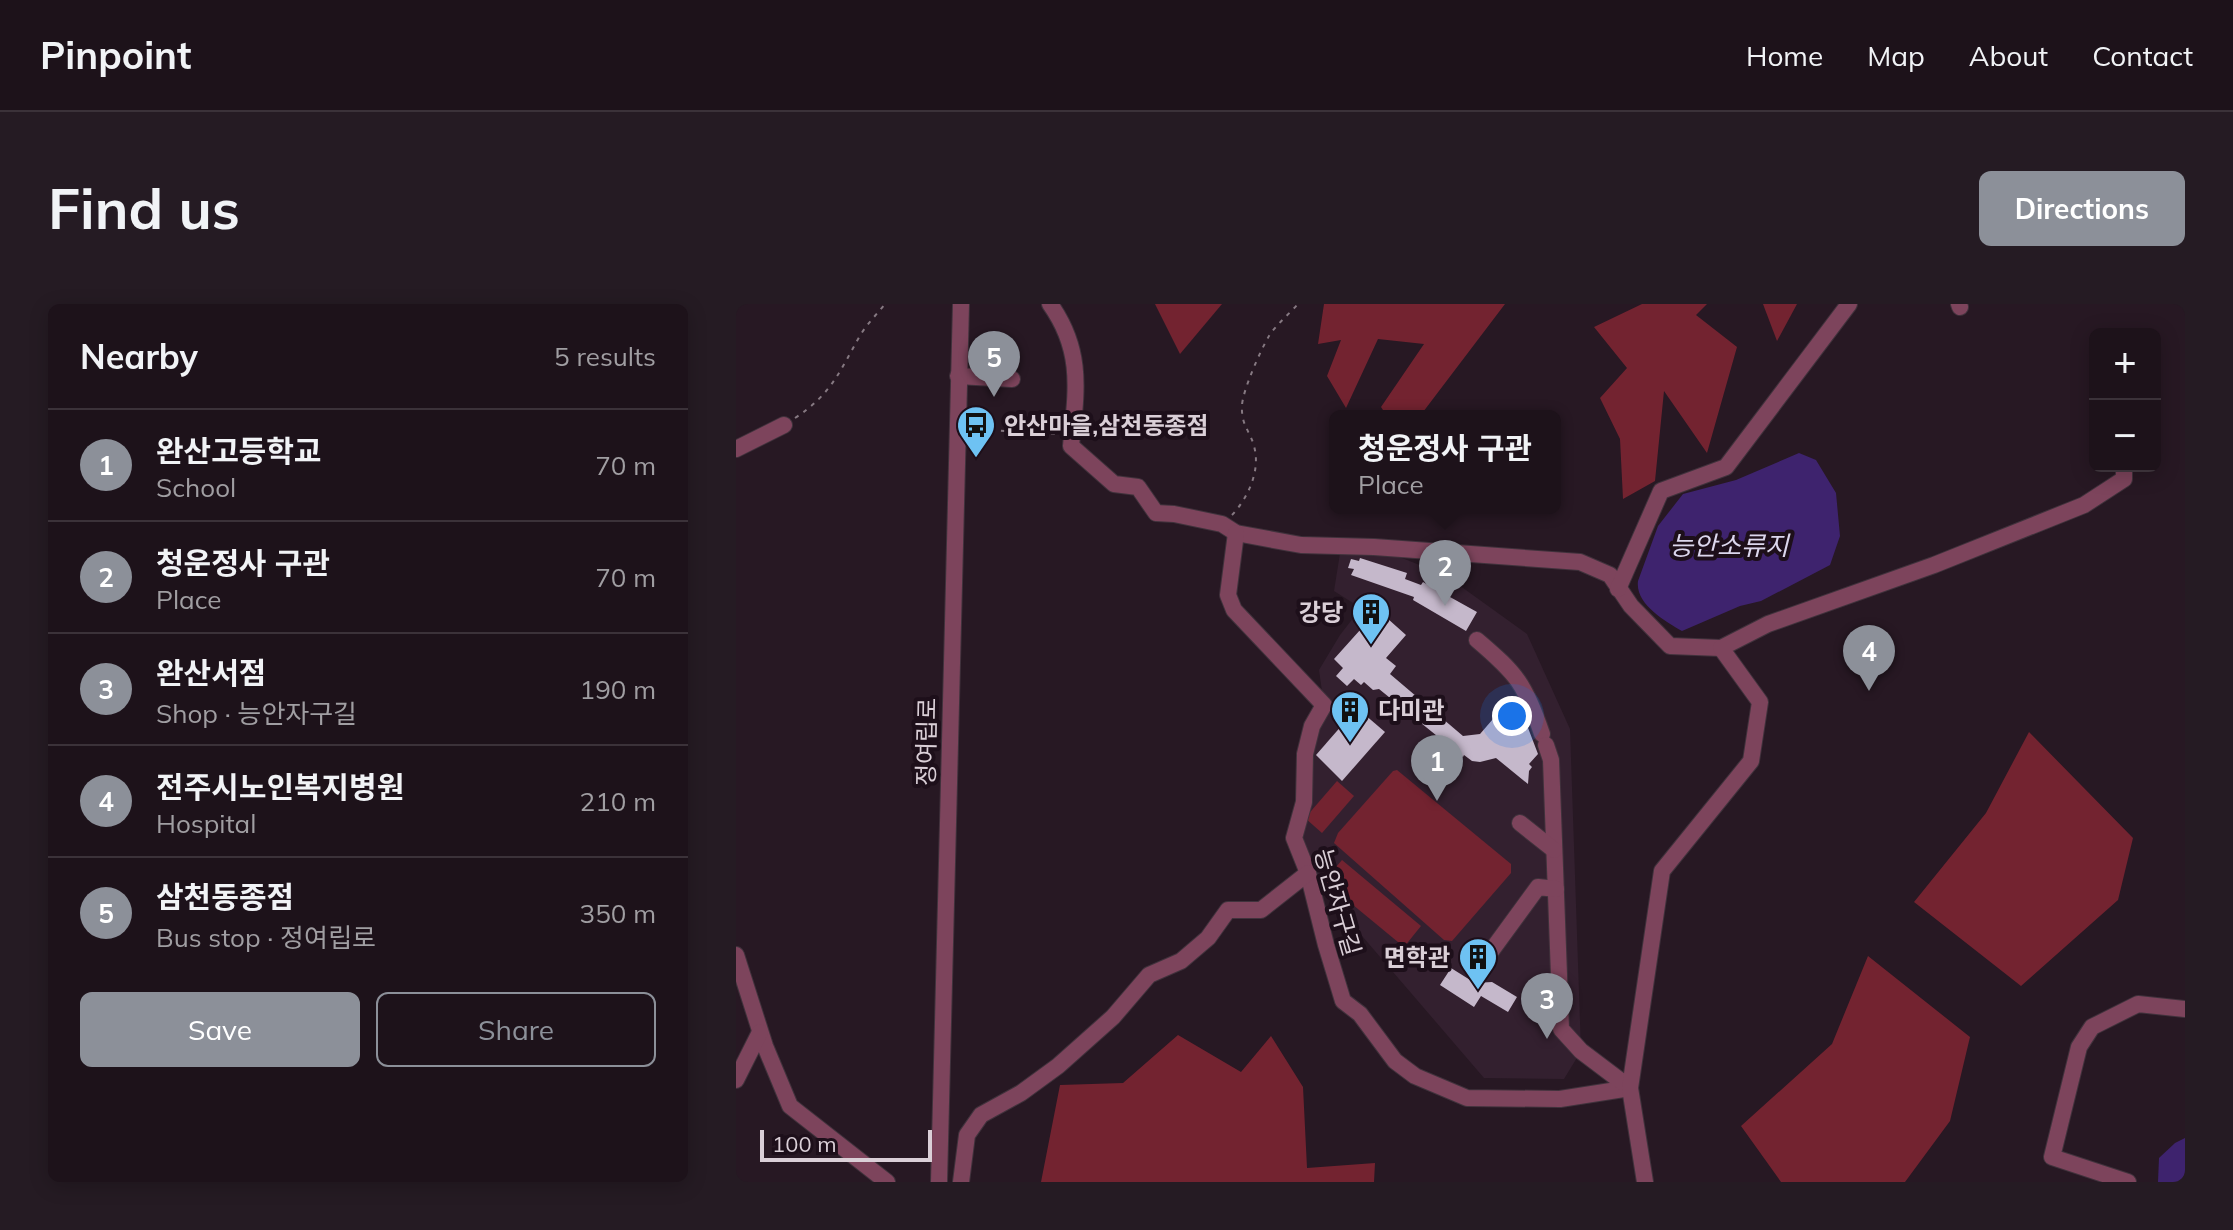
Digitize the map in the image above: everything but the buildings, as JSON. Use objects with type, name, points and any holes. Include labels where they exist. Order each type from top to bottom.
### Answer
[{"type":"street","name":"정여립로","points":[[939,1182],[961,304]]},
{"type":"street","points":[[1050,304],[1074,348],[1077,384],[1071,446],[1114,484],[1138,487],[1156,513],[1174,514],[1301,545],[1374,547],[1580,562],[1610,575],[1631,606],[1670,646],[1721,648],[1768,624],[1934,565],[2084,505],[2124,479],[2124,472]]},
{"type":"street","points":[[1618,589],[1661,491],[1726,467],[1849,304]]},
{"type":"street","points":[[958,376],[1012,379]]},
{"type":"street","points":[[736,449],[784,425]]},
{"type":"street","name":"능안자구길","points":[[1229,528],[1228,595],[1234,610],[1324,705],[1312,726],[1305,754],[1304,802],[1294,838],[1308,873],[1343,1001],[1360,1014],[1395,1061],[1415,1076],[1467,1098],[1560,1099],[1630,1088]]},
{"type":"street","points":[[1477,640],[1511,669],[1530,696],[1551,760],[1561,1029],[1581,1051],[1630,1088]]},
{"type":"street","points":[[1645,1182],[1630,1088],[1662,871],[1751,761],[1760,702],[1721,648]]},
{"type":"street","points":[[1520,823],[1554,850]]},
{"type":"street","points":[[961,1182],[967,1135],[981,1115],[1021,1093],[1058,1066],[1113,1017],[1149,975],[1181,961],[1208,938],[1228,910],[1261,910],[1308,873]]},
{"type":"street","points":[[1481,965],[1538,887],[1556,889]]},
{"type":"street","points":[[736,955],[760,1032],[790,1106],[887,1182]]},
{"type":"street","points":[[2128,1182],[2052,1157],[2079,1047],[2092,1027],[2138,1004],[2185,1009]]},
{"type":"street","points":[[736,1080],[760,1032]]},
{"type":"path","points":[[784,425],[809,409],[838,378],[863,331],[885,304]]},
{"type":"path","points":[[1229,528],[1252,482],[1255,464],[1254,446],[1245,429],[1242,402],[1268,337],[1298,304]]},
{"type":"path","points":[[957,428],[1072,435]]},
{"type":"shaded area","points":[[1155,304],[1222,304],[1180,354]]},
{"type":"shaded area","points":[[1324,304],[1505,304],[1425,410],[1383,410],[1381,407],[1424,344],[1378,339],[1346,408],[1327,376],[1341,340],[1318,344]]},
{"type":"shaded area","points":[[1642,304],[1707,304],[1696,315],[1737,347],[1707,453],[1664,391],[1655,481],[1623,499],[1620,439],[1600,398],[1627,368],[1594,327]]},
{"type":"shaded area","points":[[1763,304],[1797,304],[1777,341]]},
{"type":"shaded area","points":[[1341,547],[1374,547],[1445,575],[1527,634],[1570,729],[1581,1051],[1564,1079],[1484,1078],[1308,873],[1296,832],[1305,769],[1324,705],[1319,670],[1361,608],[1334,591]]},
{"type":"shaded area","points":[[2029,732],[2133,838],[2118,900],[2021,986],[1914,902],[1986,813]]},
{"type":"shaded area","points":[[1397,770],[1511,864],[1511,873],[1452,941],[1444,940],[1334,843],[1338,833]]},
{"type":"shaded area","points":[[1337,781],[1354,796],[1322,833],[1305,818]]},
{"type":"shaded area","points":[[1342,860],[1421,926],[1404,947],[1324,881]]},
{"type":"shaded area","points":[[1868,956],[1970,1037],[1950,1121],[1905,1182],[1781,1182],[1741,1126],[1832,1044]]},
{"type":"shaded area","points":[[1178,1035],[1241,1072],[1271,1036],[1303,1087],[1307,1168],[1375,1163],[1374,1182],[1041,1182],[1060,1085],[1123,1083]]},
{"type":"water","name":"능안소류지","points":[[1799,453],[1816,460],[1836,493],[1840,536],[1830,565],[1761,601],[1740,606],[1682,631],[1652,611],[1641,597],[1638,581],[1658,526],[1683,494],[1736,480]]},
{"type":"water","points":[[2185,1138],[2185,1182],[2158,1182],[2159,1158]]},
{"type":"place","name":"삼천동종점","points":[[994,397]]},
{"type":"place","name":"안산마을,삼천동종점","points":[[976,459]]},
{"type":"place","name":"청운정사 구관","points":[[1445,606]]},
{"type":"place","name":"강당","points":[[1371,646]]},
{"type":"place","name":"전주시노인복지병원","points":[[1869,691]]},
{"type":"place","name":"다미관","points":[[1350,744]]},
{"type":"place","name":"완산고등학교","points":[[1437,801]]},
{"type":"place","name":"면학관","points":[[1478,991]]},
{"type":"place","name":"완산서점","points":[[1547,1039]]}]
